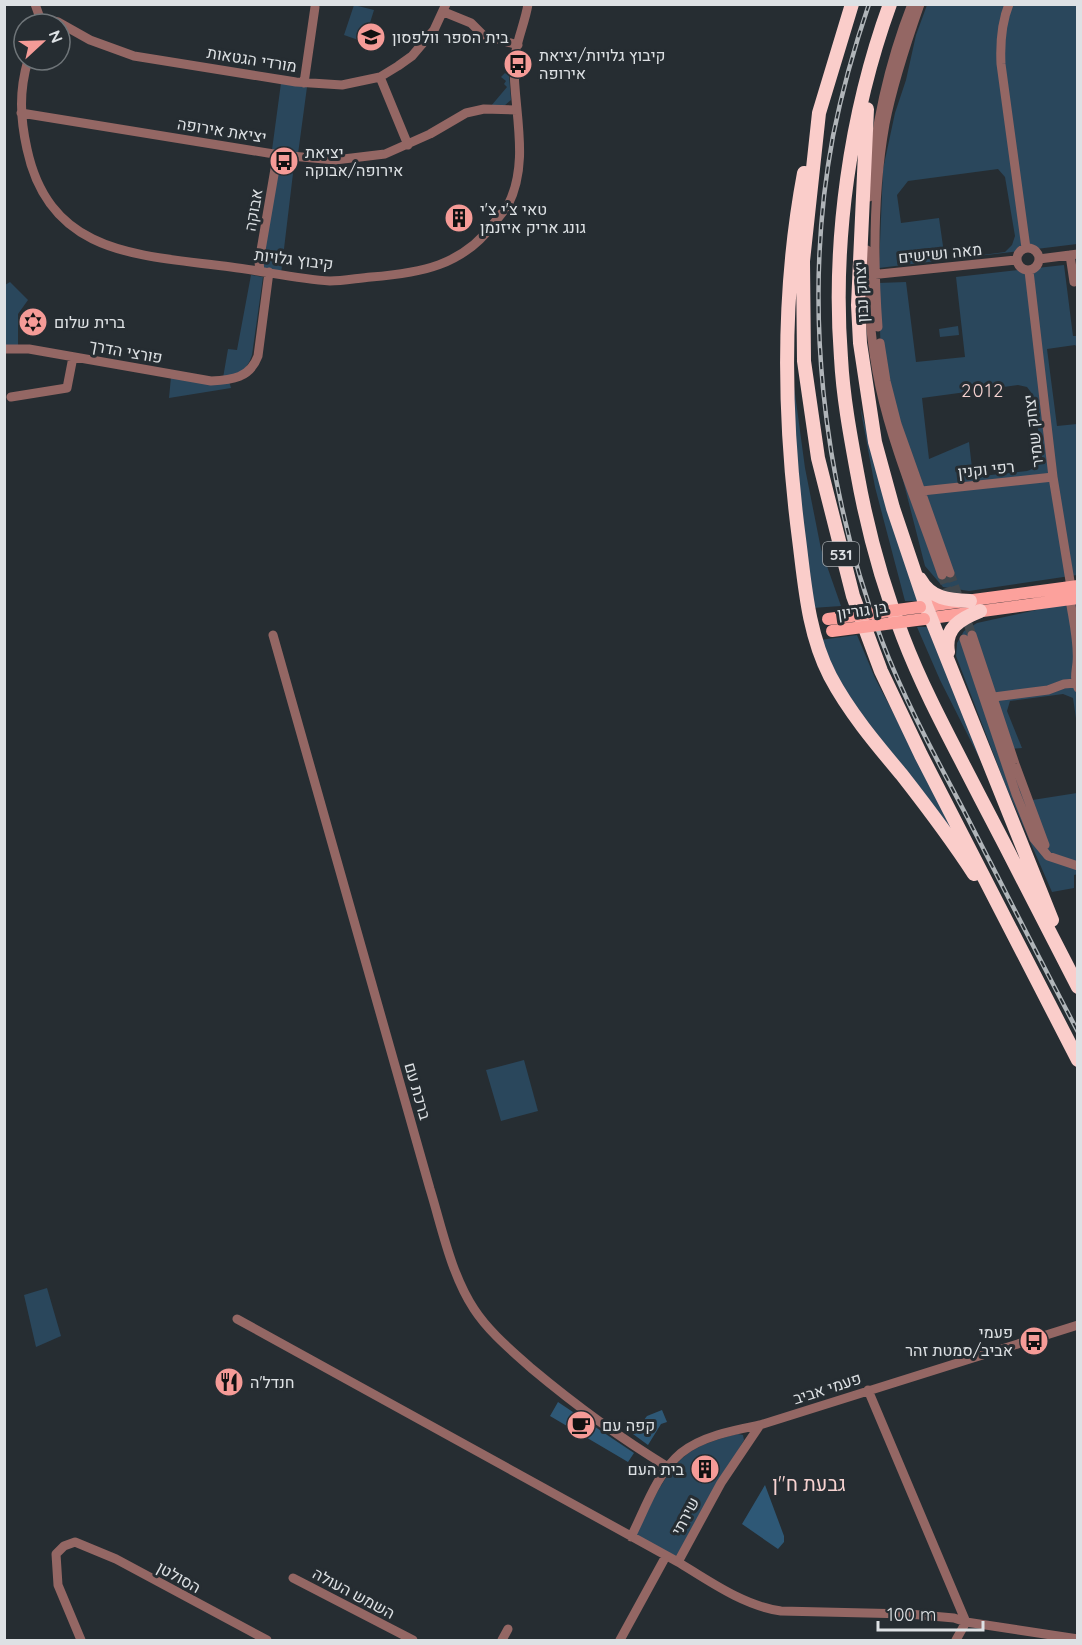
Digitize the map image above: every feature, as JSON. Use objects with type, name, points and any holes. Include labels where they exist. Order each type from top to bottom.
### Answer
[{"type":"highway","name":"531","points":[[852,4],[819,113],[803,261],[804,361],[818,458],[842,559],[864,630],[895,702],[1077,1060]]},
{"type":"highway","name":"531","points":[[891,4],[868,74],[856,124],[849,170],[839,292],[840,357],[844,393],[866,521],[888,597],[911,658],[950,740],[1077,985]]},
{"type":"highway","points":[[868,74],[859,272],[860,343],[875,442],[925,612],[956,683],[1077,985]]},
{"type":"highway","points":[[819,113],[806,163],[795,222],[791,254],[786,371],[786,416],[793,496],[807,609],[812,628],[823,660],[839,691],[979,882],[1077,1060]]},
{"type":"highway","points":[[905,547],[923,583],[932,592],[945,599],[975,606]]},
{"type":"highway","points":[[956,683],[948,656],[947,636],[951,627],[975,606]]},
{"type":"main road","name":"בן גוריון","points":[[812,628],[820,621],[830,625],[1074,593]]},
{"type":"street","name":"קיבוץ גלויות","points":[[24,72],[21,84],[21,113],[29,160],[40,190],[54,210],[84,234],[103,245],[135,254],[331,281],[395,275],[444,264],[475,246],[507,205],[517,179],[520,148],[514,63],[528,4]]},
{"type":"street","name":"יצחק נבון","points":[[912,4],[891,67],[879,121],[869,198],[871,275],[880,386],[899,455],[946,574],[922,491],[906,452],[886,381],[871,275],[885,125],[904,50],[920,4]]},
{"type":"street","points":[[1009,4],[1002,29],[1001,64],[1026,248]]},
{"type":"street","points":[[304,83],[315,7]]},
{"type":"street","name":"מורדי הגטאות","points":[[72,30],[90,40],[134,56],[304,83],[342,85],[380,77],[398,66],[418,49],[434,30],[445,8]]},
{"type":"street","points":[[445,8],[471,23],[483,35],[518,45]]},
{"type":"street","points":[[380,77],[408,145]]},
{"type":"street","name":"יציאת אירופה","points":[[21,113],[280,155],[335,160],[385,154],[408,145],[466,114],[484,109],[517,110]]},
{"type":"street","name":"אבוקה","points":[[241,377],[255,364],[258,356],[265,271],[259,262],[274,173],[280,155]]},
{"type":"street","points":[[1026,248],[1034,250],[1039,259],[1036,268],[1029,271],[1021,269],[1016,260],[1020,251],[1026,248]]},
{"type":"street","points":[[1039,259],[1074,255],[1074,282]]},
{"type":"street","name":"מאה ושישים","points":[[871,275],[1016,260]]},
{"type":"street","name":"יצחק שמיר","points":[[1029,271],[1053,477],[1074,593],[1077,685]]},
{"type":"street","name":"פורצי הדרך","points":[[4,349],[29,349],[211,381],[241,377]]},
{"type":"street","points":[[11,397],[68,388],[73,357]]},
{"type":"street","name":"רפי וקנין","points":[[922,491],[1053,477]]},
{"type":"street","name":"ברכת עם","points":[[273,635],[430,1189],[464,1290],[482,1320],[511,1350],[574,1403],[668,1467]]},
{"type":"street","points":[[1062,861],[1054,856],[1040,837],[994,697],[968,637],[1016,794],[1034,839],[1048,856],[1062,861],[1077,866]]},
{"type":"street","points":[[994,697],[1048,690],[1064,684],[1077,685]]},
{"type":"street","points":[[237,1319],[678,1562],[724,1590],[771,1610],[909,1614],[954,1618],[966,1622],[1077,1639]]},
{"type":"street","name":"פעמי אביב","points":[[631,1537],[668,1467],[679,1455],[695,1445],[723,1434],[760,1425],[1077,1325]]},
{"type":"street","points":[[867,1390],[966,1622]]},
{"type":"street","name":"שירתי","points":[[678,1562],[721,1483],[760,1425]]},
{"type":"street","name":"הסולטן","points":[[81,1641],[58,1585],[57,1554],[64,1546],[75,1542],[116,1559],[267,1641]]},
{"type":"street","name":"שירתי","points":[[620,1641],[666,1556]]},
{"type":"street","name":"השמש העולה","points":[[293,1578],[399,1637],[413,1641]]},
{"type":"street","points":[[956,1641],[966,1622]]},
{"type":"street","points":[[502,1641],[508,1629]]},
{"type":"shaded area","points":[[354,5],[374,10],[364,42],[344,35]]},
{"type":"shaded area","points":[[927,5],[1077,5],[1077,244],[945,260],[879,268],[883,169],[895,113],[906,80],[916,35]],"holes":[[[998,169],[1005,177],[1015,236],[1012,245],[1005,252],[945,260],[939,218],[901,223],[897,195],[908,181]]]},
{"type":"shaded area","points":[[505,73],[509,76],[511,100],[504,106],[491,106],[507,87],[504,84],[506,81],[501,77]]},
{"type":"shaded area","points":[[281,83],[307,87],[298,154],[272,150]]},
{"type":"shaded area","points":[[276,163],[294,165],[281,274],[260,271]]},
{"type":"shaded area","points":[[1064,265],[1073,336],[1077,336],[1077,347],[1075,345],[1047,349],[1057,426],[1077,424],[1077,575],[969,591],[943,587],[925,566],[883,402],[878,283],[906,282],[916,362],[965,357],[956,277]],"holes":[[[1018,385],[1027,387],[1033,395],[1042,457],[1037,466],[1027,471],[973,477],[969,442],[929,459],[922,398]]]},
{"type":"shaded area","points":[[251,275],[263,277],[252,355],[241,371],[223,378],[228,349],[237,350]]},
{"type":"shaded area","points":[[10,282],[28,300],[18,314],[18,348],[5,348],[5,285]]},
{"type":"shaded area","points":[[793,306],[794,386],[805,468],[821,549],[841,606],[812,608],[793,446]]},
{"type":"shaded area","points":[[958,326],[959,335],[940,337],[939,329]]},
{"type":"shaded area","points":[[171,377],[229,381],[231,388],[169,398]]},
{"type":"shaded area","points":[[860,406],[883,491],[918,601],[905,601],[875,487]]},
{"type":"shaded area","points":[[1077,601],[1077,725],[1073,698],[1063,694],[1010,701],[1007,711],[1022,748],[1010,749],[1026,801],[1077,793],[1078,874],[1074,875],[1074,888],[1052,892],[1005,784],[956,656],[957,643],[964,631],[977,623]]},
{"type":"shaded area","points":[[917,627],[927,627],[999,797],[940,680]]},
{"type":"shaded area","points":[[857,635],[875,678],[973,865],[843,689],[820,640]]},
{"type":"shaded area","points":[[524,1060],[538,1111],[501,1121],[486,1070]]},
{"type":"shaded area","points":[[47,1288],[61,1336],[36,1347],[24,1295]]},
{"type":"shaded area","points":[[558,1402],[634,1453],[628,1462],[550,1416]]},
{"type":"shaded area","points":[[662,1410],[667,1422],[661,1424],[648,1445],[633,1434],[647,1416]]},
{"type":"shaded area","points":[[738,1434],[743,1435],[744,1440],[676,1557],[635,1534],[664,1481],[678,1462],[704,1445]]},
{"type":"shaded area","points":[[765,1485],[784,1536],[784,1542],[778,1549],[742,1524]]},
{"type":"tunnel","points":[[950,573],[972,635]]},
{"type":"tunnel","points":[[942,575],[951,601]]},
{"type":"railway","points":[[869,4],[840,103],[824,199],[819,263],[819,327],[823,392],[832,456],[861,581],[900,684],[930,747],[1078,1032]]},
{"type":"place","name":"בית הספר וולפסון","points":[[371,37]]},
{"type":"place","name":"קיבוץ גלויות/יציאת אירופה","points":[[518,64]]},
{"type":"place","name":"יציאת אירופה/אבוקה","points":[[284,161]]},
{"type":"place","name":"טאי צ'י צ'י גונג אריק איזנמן","points":[[459,218]]},
{"type":"place","name":"ברית שלום","points":[[33,322]]},
{"type":"place","name":"פעמי אביב/סמטת זהר","points":[[1034,1341]]},
{"type":"place","name":"חנדל'ה","points":[[229,1382]]},
{"type":"place","name":"קפה עם","points":[[581,1425]]},
{"type":"place","name":"בית העם","points":[[705,1469]]},
{"type":"district","name":"2012","points":[[983,390]]},
{"type":"district","name":"גבעת ח\"ן","points":[[809,1483]]}]
